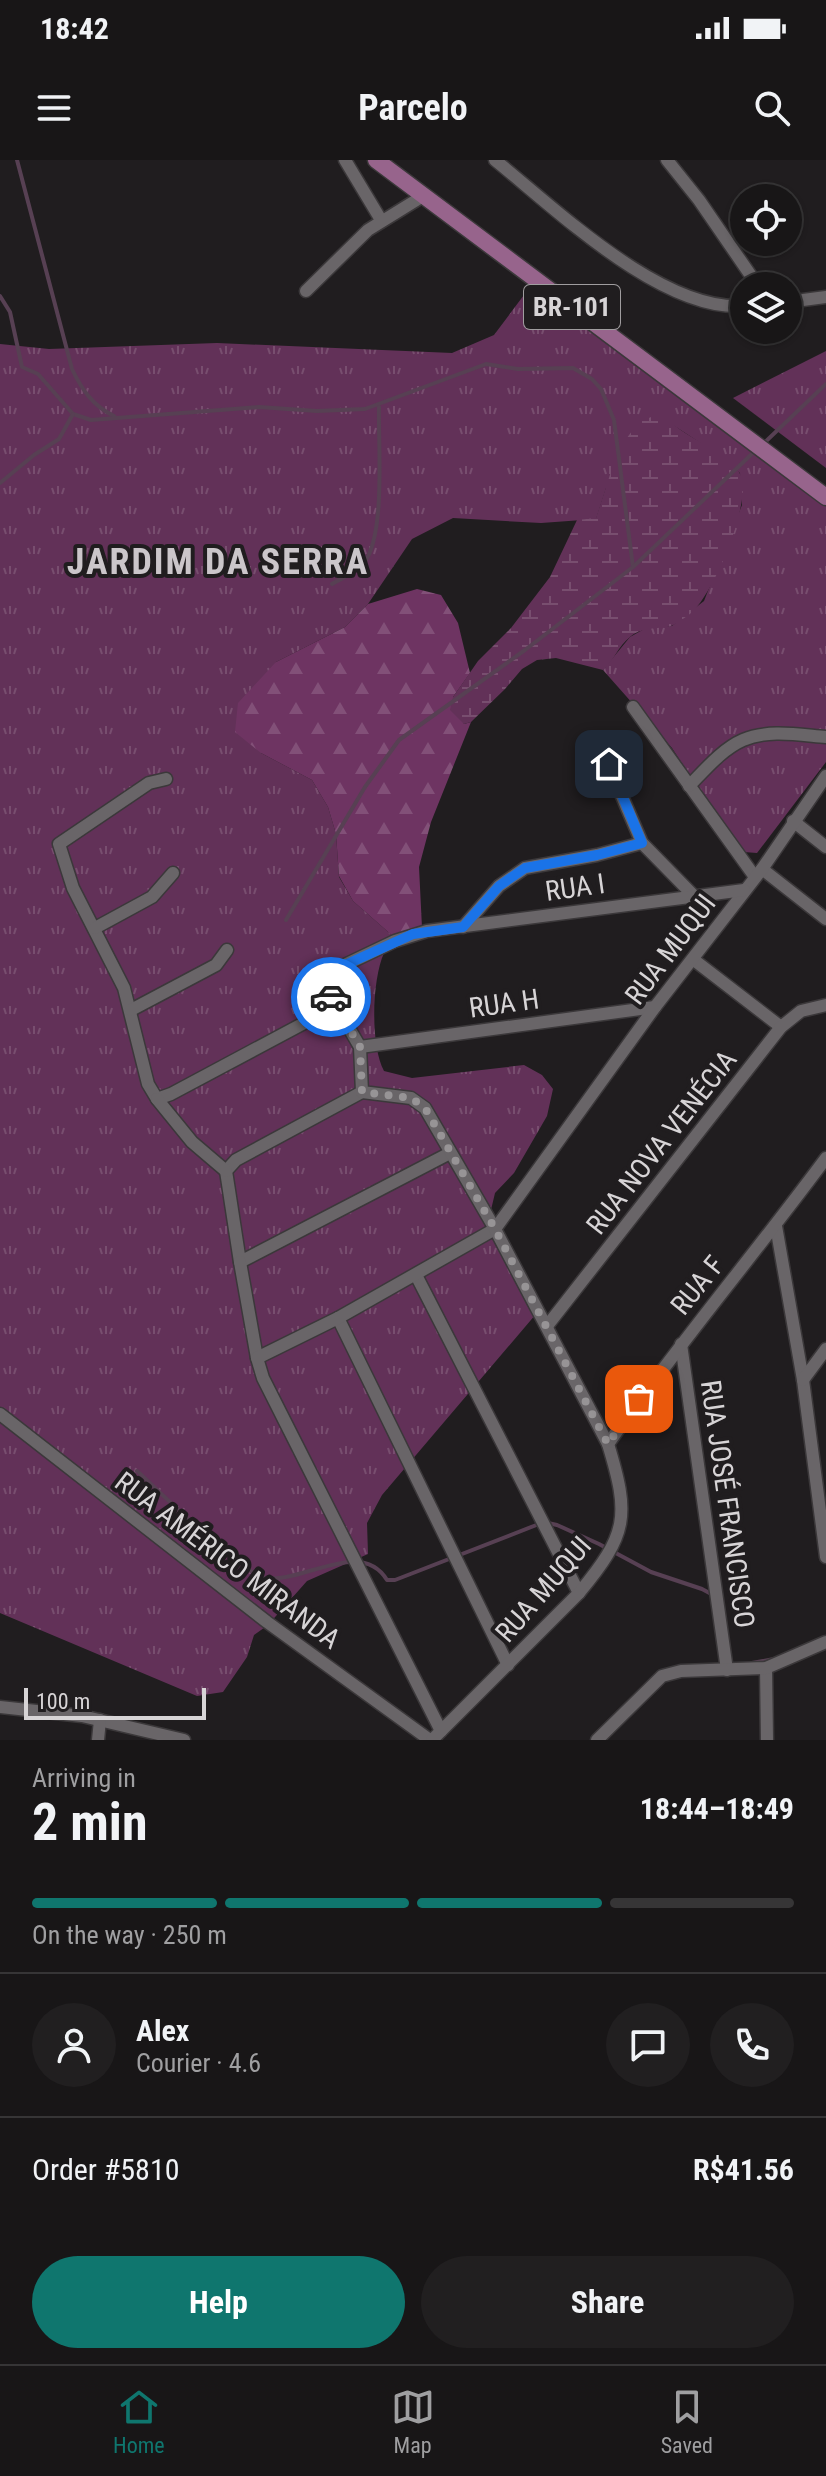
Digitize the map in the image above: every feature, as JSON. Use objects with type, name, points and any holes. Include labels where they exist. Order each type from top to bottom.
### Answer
[{"type":"main road","name":"BR-101","points":[[376,160],[826,497]]},
{"type":"street","points":[[345,160],[381,220]]},
{"type":"street","points":[[495,160],[635,271],[696,299],[730,307]]},
{"type":"street","points":[[667,160],[748,272]]},
{"type":"street","points":[[306,291],[381,220],[423,196]]},
{"type":"street","points":[[802,300],[826,297]]},
{"type":"street","points":[[633,707],[689,786],[758,873],[826,919]]},
{"type":"street","points":[[689,786],[742,740],[769,733],[826,737]]},
{"type":"street","points":[[597,738],[642,843],[693,895]]},
{"type":"street","name":"RUA MUQUI","points":[[495,1229],[826,776]]},
{"type":"street","points":[[166,779],[149,783],[59,844],[73,888],[124,988],[148,1084],[192,1142],[226,1171],[263,1378],[434,1737]]},
{"type":"street","points":[[793,821],[826,847]]},
{"type":"street","points":[[463,927],[499,886],[525,868],[642,843]]},
{"type":"street","points":[[95,928],[152,897],[173,873]]},
{"type":"street","name":"RUA I","points":[[336,1006],[326,982],[332,971],[413,934],[744,890]]},
{"type":"street","points":[[131,1010],[216,965],[227,950]]},
{"type":"street","points":[[694,960],[781,1027]]},
{"type":"street","name":"RUA NOVA VENÉCIA","points":[[547,1326],[781,1027],[801,1011],[826,1005]]},
{"type":"street","points":[[157,1099],[336,1006],[360,1047],[362,1092],[236,1160],[226,1171]]},
{"type":"street","name":"RUA H","points":[[360,1047],[655,1007]]},
{"type":"street","name":"RUA MUQUI","points":[[362,1092],[411,1098],[425,1108],[495,1229],[608,1444],[623,1507],[621,1528],[610,1551],[579,1593],[434,1737]]},
{"type":"street","points":[[240,1262],[450,1153]]},
{"type":"street","name":"RUA F","points":[[608,1444],[681,1344],[826,1158]]},
{"type":"street","points":[[776,1226],[803,1380],[826,1557]]},
{"type":"street","points":[[257,1358],[338,1318],[495,1229]]},
{"type":"street","points":[[416,1275],[579,1593]]},
{"type":"street","points":[[338,1318],[508,1665]]},
{"type":"street","name":"RUA JOSÉ FRANCISCO","points":[[681,1344],[727,1670]]},
{"type":"street","points":[[803,1380],[826,1349]]},
{"type":"street","name":"RUA AMÉRICO MIRANDA","points":[[0,1414],[267,1622],[434,1737]]},
{"type":"street","points":[[597,1740],[662,1676],[681,1671],[766,1668],[826,1642]]},
{"type":"street","points":[[766,1668],[767,1740]]},
{"type":"street","points":[[0,1707],[64,1713],[184,1740]]},
{"type":"street","points":[[98,1740],[100,1720]]},
{"type":"green space","points":[[533,283],[826,505],[826,762],[757,853],[744,852],[720,822],[672,748],[603,670],[630,637],[646,628],[672,626],[704,601],[742,505],[740,473],[719,455],[670,423],[606,488],[596,519],[541,523],[453,518],[412,539],[368,604],[345,627],[276,662],[261,753],[312,780],[328,807],[336,834],[339,877],[353,901],[395,938],[380,964],[375,995],[376,1045],[384,1071],[412,1078],[524,1065],[542,1075],[553,1089],[547,1116],[514,1173],[495,1193],[490,1214],[536,1314],[382,1495],[367,1523],[368,1554],[307,1581],[268,1625],[254,1635],[247,1657],[223,1692],[197,1696],[0,1613],[0,344],[49,349],[217,343],[452,353],[494,335]]},
{"type":"green space","points":[[826,351],[826,468],[733,398]]},
{"type":"green space","points":[[662,412],[679,429],[731,463],[739,472],[743,484],[737,523],[710,588],[691,613],[673,625],[635,634],[622,645],[603,670],[556,658],[537,660],[522,669],[471,722],[464,724],[450,710],[453,697],[478,661],[511,628],[550,577],[577,520],[596,518],[618,450],[638,423]]},
{"type":"green space","points":[[417,589],[441,595],[458,623],[470,673],[453,697],[464,724],[471,722],[431,822],[419,867],[422,928],[395,938],[353,901],[339,876],[336,834],[328,807],[312,780],[261,753],[235,732],[238,703],[276,662],[345,627],[368,604]]},
{"type":"waterway","points":[[17,160],[72,369],[89,397],[114,416]]},
{"type":"waterway","points":[[0,296],[10,312],[22,367],[38,374],[73,414],[91,420],[259,407],[317,411],[365,409],[486,364],[518,369],[573,368],[592,379],[601,389],[614,420],[633,567]]},
{"type":"waterway","points":[[763,444],[826,384]]},
{"type":"waterway","points":[[332,584],[361,566],[371,550],[378,511],[379,407]]},
{"type":"waterway","points":[[0,483],[59,439],[73,414]]},
{"type":"waterway","points":[[286,920],[365,787],[399,740],[525,650],[633,567],[756,450]]},
{"type":"waterway","points":[[137,1471],[221,1548],[265,1578],[280,1578],[330,1565],[362,1562],[376,1568],[387,1580],[395,1580],[539,1524]]},
{"type":"waterway","points":[[548,1523],[599,1544],[651,1572],[715,1596]]},
{"type":"waterway","points":[[752,1663],[774,1659]]},
{"type":"way so far","points":[[331,997],[360,1047],[362,1092],[411,1098],[425,1108],[495,1229],[608,1444],[639,1399]]},
{"type":"district","name":"JARDIM DA SERRA","points":[[218,561]]},
{"type":"route","points":[[331,997],[326,982],[332,971],[413,934],[463,927],[499,886],[525,868],[642,843],[609,764]]}]
